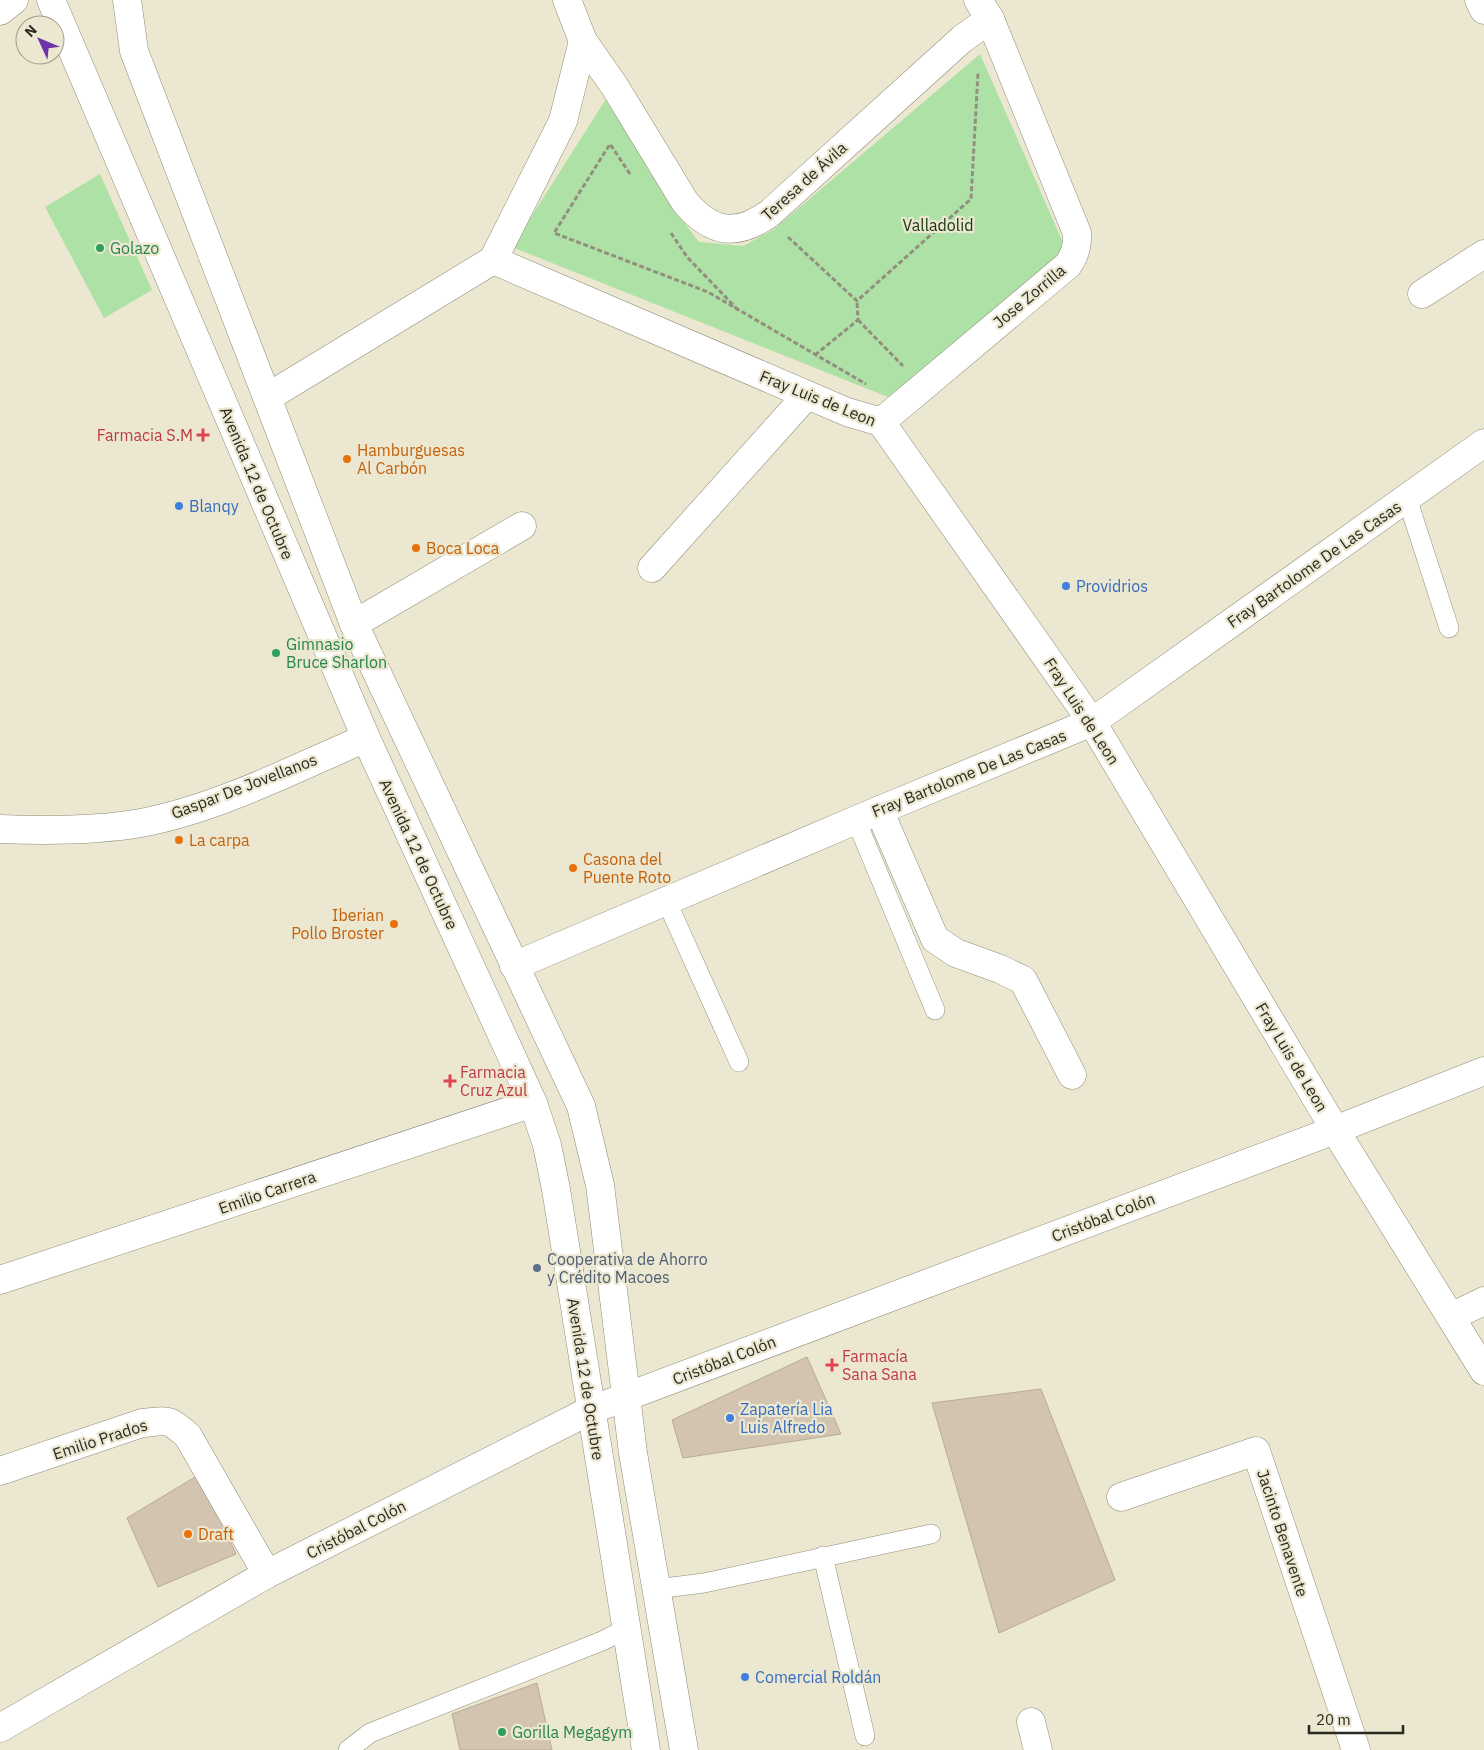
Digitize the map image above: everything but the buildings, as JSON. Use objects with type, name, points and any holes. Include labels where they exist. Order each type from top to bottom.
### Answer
[{"type":"street","points":[[0,11],[14,0]]},
{"type":"street","name":"Avenida 12 de Octubre","points":[[51,0],[366,738],[533,1102],[547,1145],[556,1189],[646,1750]]},
{"type":"street","points":[[128,0],[134,51],[354,624],[580,1106],[600,1184],[626,1397],[656,1589],[684,1750]]},
{"type":"street","name":"Teresa de Ávila","points":[[567,0],[583,41],[615,87],[685,202],[696,215],[709,224],[727,229],[744,229],[770,213],[962,38],[984,9]]},
{"type":"street","points":[[1479,0],[1484,10]]},
{"type":"street","name":"Jose Zorrilla","points":[[881,422],[1068,265],[1075,250],[1077,233],[984,9]]},
{"type":"street","points":[[268,397],[493,260],[563,121],[583,41]]},
{"type":"street","points":[[1422,294],[1484,254]]},
{"type":"street","name":"Fray Luis de Leon","points":[[493,260],[807,395],[848,412],[881,422],[1092,722],[1335,1130],[1484,1371]]},
{"type":"street","points":[[652,568],[807,395]]},
{"type":"street","name":"Fray Bartolome De Las Casas","points":[[514,966],[867,815],[1092,722],[1484,443]]},
{"type":"street","points":[[354,624],[522,526]]},
{"type":"street","name":"Gaspar De Jovellanos","points":[[0,829],[56,831],[103,828],[142,822],[183,812],[229,796],[366,738]]},
{"type":"street","points":[[867,815],[935,939],[956,953],[1000,969],[1023,980],[1072,1076]]},
{"type":"street","name":"Cristóbal Colón","points":[[0,1728],[267,1574],[591,1410],[1335,1130],[1484,1071]]},
{"type":"street","name":"Emilio Carrera","points":[[0,1280],[533,1102]]},
{"type":"street","points":[[1451,1317],[1484,1301]]},
{"type":"street","name":"Emilio Prados","points":[[0,1472],[142,1423],[162,1419],[174,1423],[188,1436],[267,1574]]},
{"type":"street","name":"Jacinto Benavente","points":[[1120,1497],[1256,1451],[1356,1750]]},
{"type":"street","points":[[1031,1722],[1038,1750]]},
{"type":"lane","points":[[1407,498],[1449,628]]},
{"type":"lane","points":[[867,815],[934,1010]]},
{"type":"lane","points":[[667,902],[739,1062]]},
{"type":"lane","points":[[656,1589],[704,1583],[931,1534]]},
{"type":"lane","points":[[822,1556],[865,1736]]},
{"type":"lane","points":[[348,1750],[370,1733],[602,1641],[626,1629]]},
{"type":"path","points":[[857,301],[971,199],[979,63]]},
{"type":"path","points":[[632,176],[610,144],[554,232],[708,292],[888,397],[881,422]]},
{"type":"path","points":[[770,213],[792,244],[857,301],[858,320],[908,372]]},
{"type":"path","points":[[670,233],[687,257],[738,310]]},
{"type":"path","points":[[815,355],[858,320]]},
{"type":"green space","name":"Valladolid","points":[[980,54],[1068,254],[888,397],[512,247],[606,99],[676,212],[699,242],[743,246],[773,230]]},
{"type":"green space","name":"Golazo","points":[[100,174],[152,290],[104,318],[45,207]]},
{"type":"place","name":"Golazo","points":[[100,248]]},
{"type":"place","name":"Farmacia S.M","points":[[203,435]]},
{"type":"place","name":"Hamburguesas Al Carbón","points":[[347,459]]},
{"type":"place","name":"Blanqy","points":[[179,506]]},
{"type":"place","name":"Boca Loca","points":[[416,548]]},
{"type":"place","name":"Providrios","points":[[1066,586]]},
{"type":"place","name":"Gimnasio Bruce Sharlon","points":[[276,653]]},
{"type":"place","name":"La carpa","points":[[179,840]]},
{"type":"place","name":"Casona del Puente Roto","points":[[573,868]]},
{"type":"place","name":"Iberian Pollo Broster","points":[[394,924]]},
{"type":"place","name":"Farmacia Cruz Azul","points":[[450,1081]]},
{"type":"place","name":"Cooperativa de Ahorro y Crédito Macoes","points":[[537,1268]]},
{"type":"place","name":"Farmacía Sana Sana","points":[[832,1365]]},
{"type":"place","name":"Zapatería Lia Luis Alfredo","points":[[730,1418]]},
{"type":"place","name":"Draft","points":[[188,1534]]},
{"type":"place","name":"Comercial Roldán","points":[[745,1677]]},
{"type":"place","name":"Gorilla Megagym","points":[[502,1732]]}]
